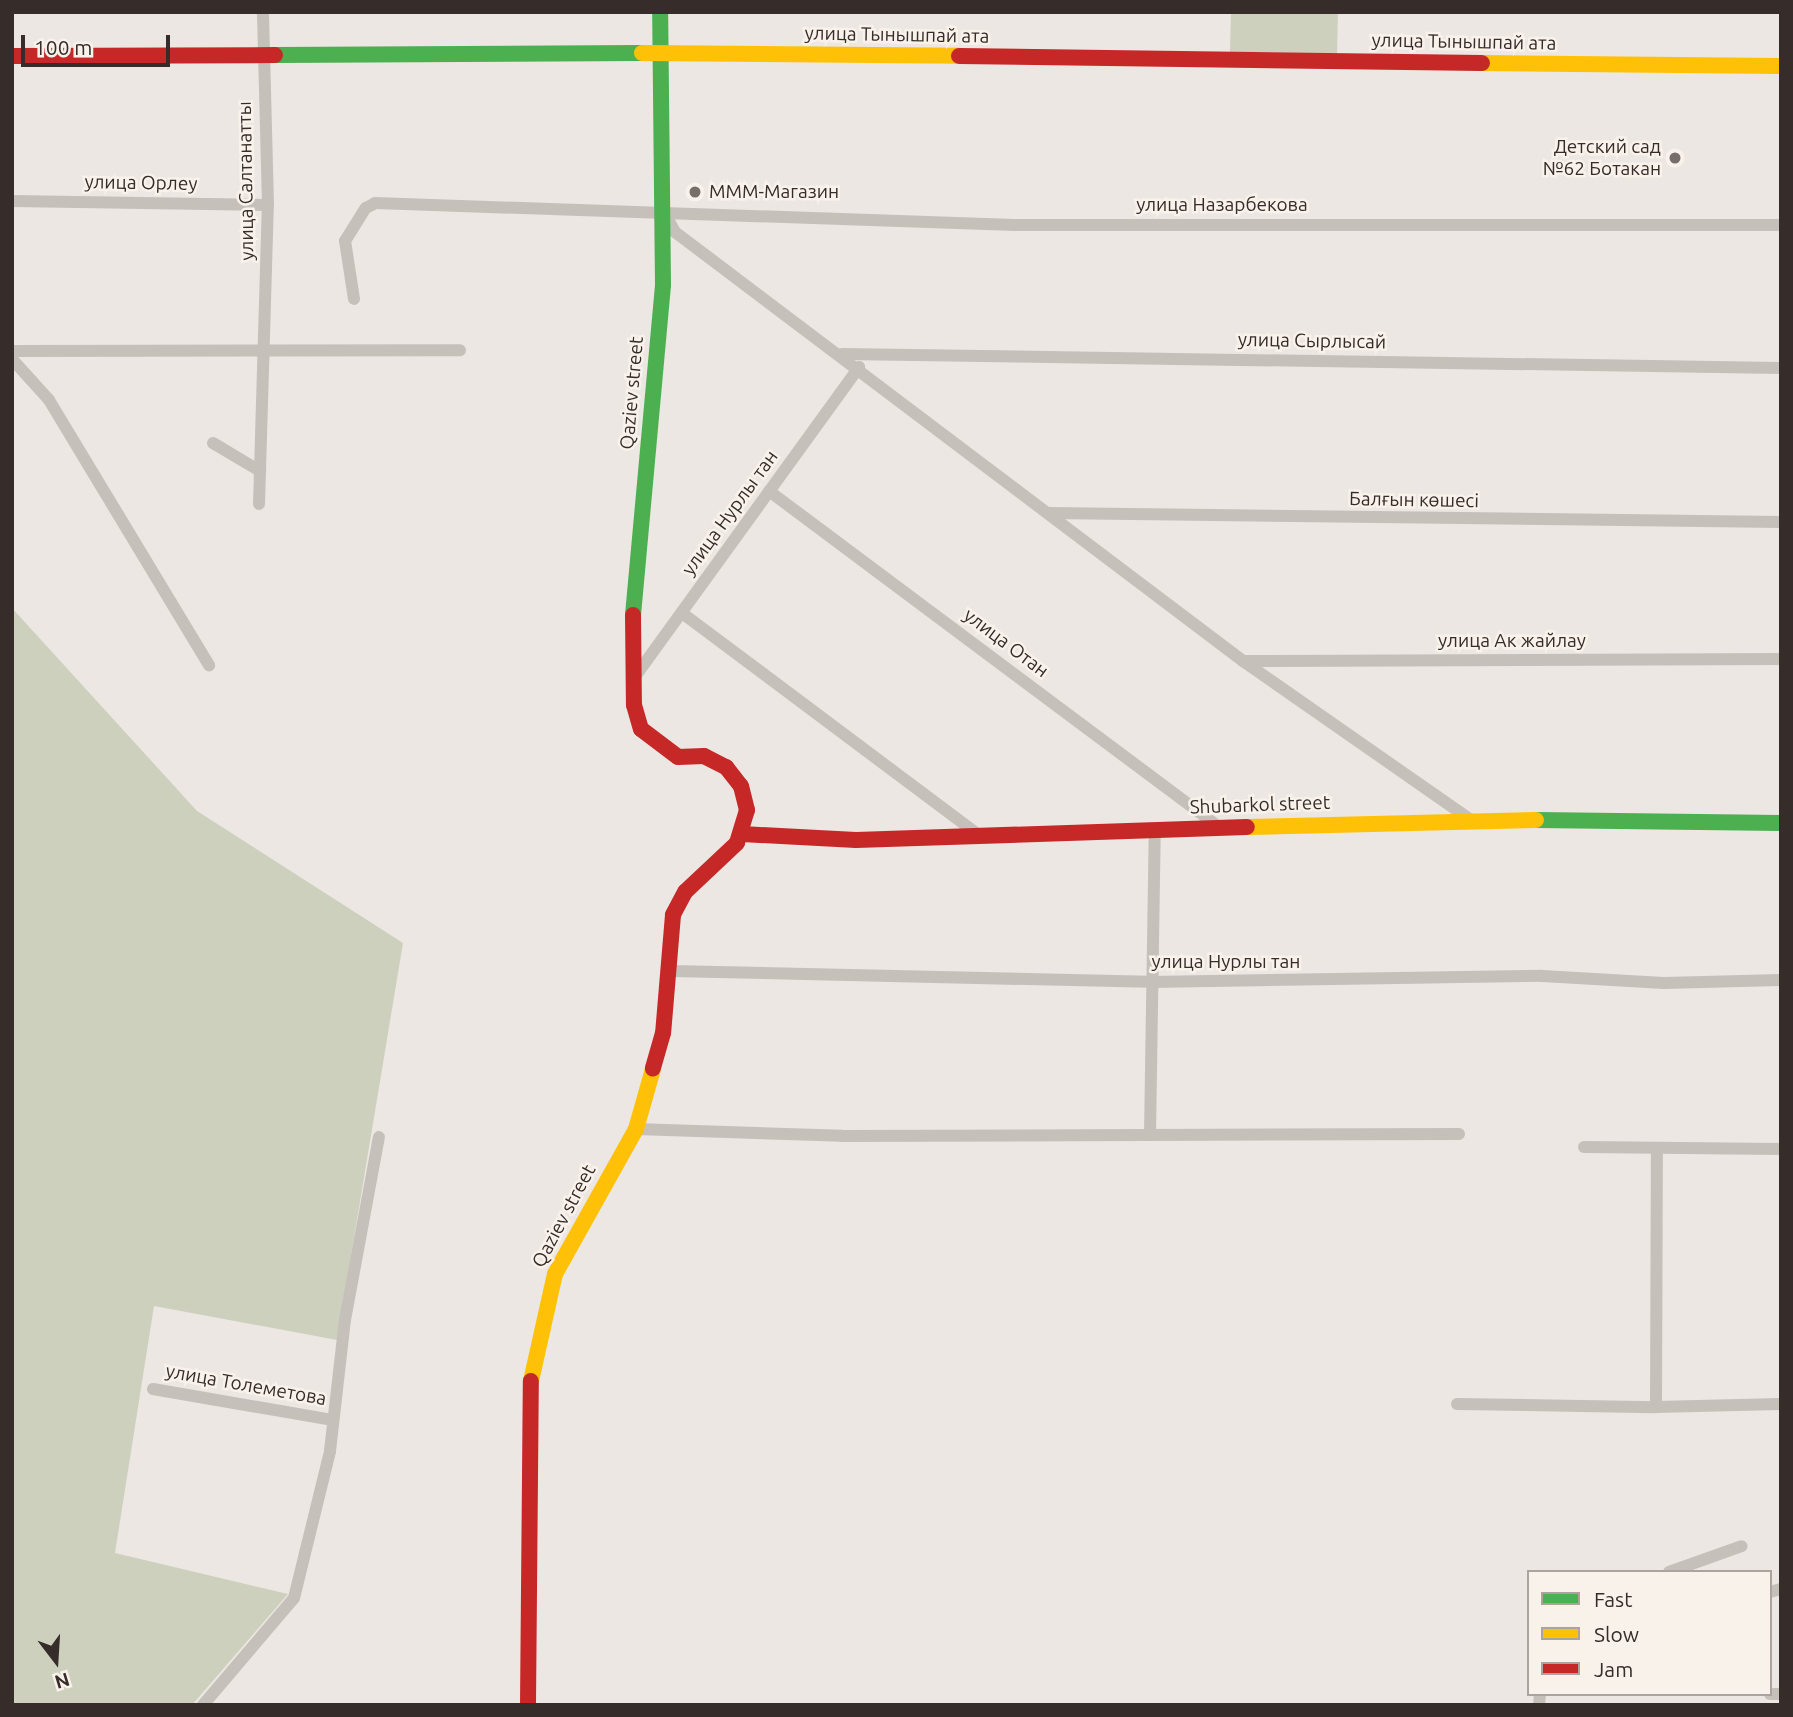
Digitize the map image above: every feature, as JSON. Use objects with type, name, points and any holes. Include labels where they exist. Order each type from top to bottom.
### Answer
[{"type":"street","name":"улица Салтанатты","points":[[259,504],[268,205],[263,12]]},
{"type":"street","name":"Qaziev street","points":[[528,1705],[533,1356],[555,1274],[636,1129],[663,1033],[673,915],[685,892],[722,858],[742,834],[747,810],[741,786],[726,767],[704,756],[678,757],[641,729],[631,681],[663,212],[660,12]]},
{"type":"street","name":"улица Тынышпай ата","points":[[12,57],[660,53],[1781,66]]},
{"type":"street","name":"улица Орлеу","points":[[12,201],[268,205]]},
{"type":"street","name":"улица Назарбекова","points":[[354,299],[345,241],[366,208],[375,203],[1015,225],[1781,225]]},
{"type":"street","points":[[663,212],[675,232],[842,354],[1243,661],[1468,819]]},
{"type":"street","points":[[12,351],[460,350]]},
{"type":"street","name":"улица Сырлысай","points":[[842,354],[1781,368]]},
{"type":"street","points":[[12,359],[50,400],[209,665]]},
{"type":"street","name":"улица Нурлы тан","points":[[631,681],[859,367]]},
{"type":"street","points":[[213,443],[260,471]]},
{"type":"street","name":"улица Отан","points":[[769,491],[1219,827]]},
{"type":"street","name":"Балғын көшесі","points":[[1048,513],[1781,522]]},
{"type":"street","points":[[682,613],[979,835]]},
{"type":"street","name":"улица Ак жайлау","points":[[1243,661],[1781,659]]},
{"type":"street","name":"Shubarkol street","points":[[742,834],[809,840],[1468,819],[1781,823]]},
{"type":"street","points":[[1150,1133],[1149,982],[1155,829]]},
{"type":"street","name":"улица Нурлы тан","points":[[670,971],[1149,982],[1542,976],[1664,983],[1781,980]]},
{"type":"street","points":[[636,1129],[842,1136],[1459,1134]]},
{"type":"street","points":[[203,1705],[294,1598],[333,1420],[345,1320],[379,1137]]},
{"type":"street","points":[[1584,1147],[1781,1149]]},
{"type":"street","points":[[1656,1407],[1657,1148]]},
{"type":"street","name":"улица Толеметова","points":[[153,1388],[333,1420]]},
{"type":"street","points":[[1457,1405],[1656,1407],[1781,1404]]},
{"type":"street","points":[[1675,1570],[1742,1546]]},
{"type":"green space","points":[[1231,12],[1338,12],[1337,54],[1230,52]]},
{"type":"green space","points":[[12,608],[197,811],[403,943],[337,1340],[154,1306],[115,1553],[288,1594],[192,1705],[12,1705]]},
{"type":"traffic: fast","points":[[633,615],[663,285],[660,12]]},
{"type":"traffic: fast","points":[[275,55],[642,53]]},
{"type":"traffic: fast","points":[[1536,820],[1781,823]]},
{"type":"traffic: slow","points":[[642,53],[959,56]]},
{"type":"traffic: slow","points":[[1482,63],[1781,66]]},
{"type":"traffic: slow","points":[[1247,827],[1536,820]]},
{"type":"traffic: slow","points":[[531,1381],[555,1274],[636,1129],[653,1069]]},
{"type":"traffic: jam","points":[[12,56],[275,55]]},
{"type":"traffic: jam","points":[[959,56],[1482,63]]},
{"type":"traffic: jam","points":[[633,615],[634,705],[641,729],[678,757],[704,756],[726,767],[741,786],[747,810],[737,843],[685,892],[673,915],[663,1033],[653,1069]]},
{"type":"traffic: jam","points":[[742,834],[856,840],[1247,827]]},
{"type":"traffic: jam","points":[[528,1705],[531,1381]]},
{"type":"place","name":"Детский сад №62 Ботакан","points":[[1675,158]]},
{"type":"place","name":"МММ-Магазин","points":[[695,192]]}]
